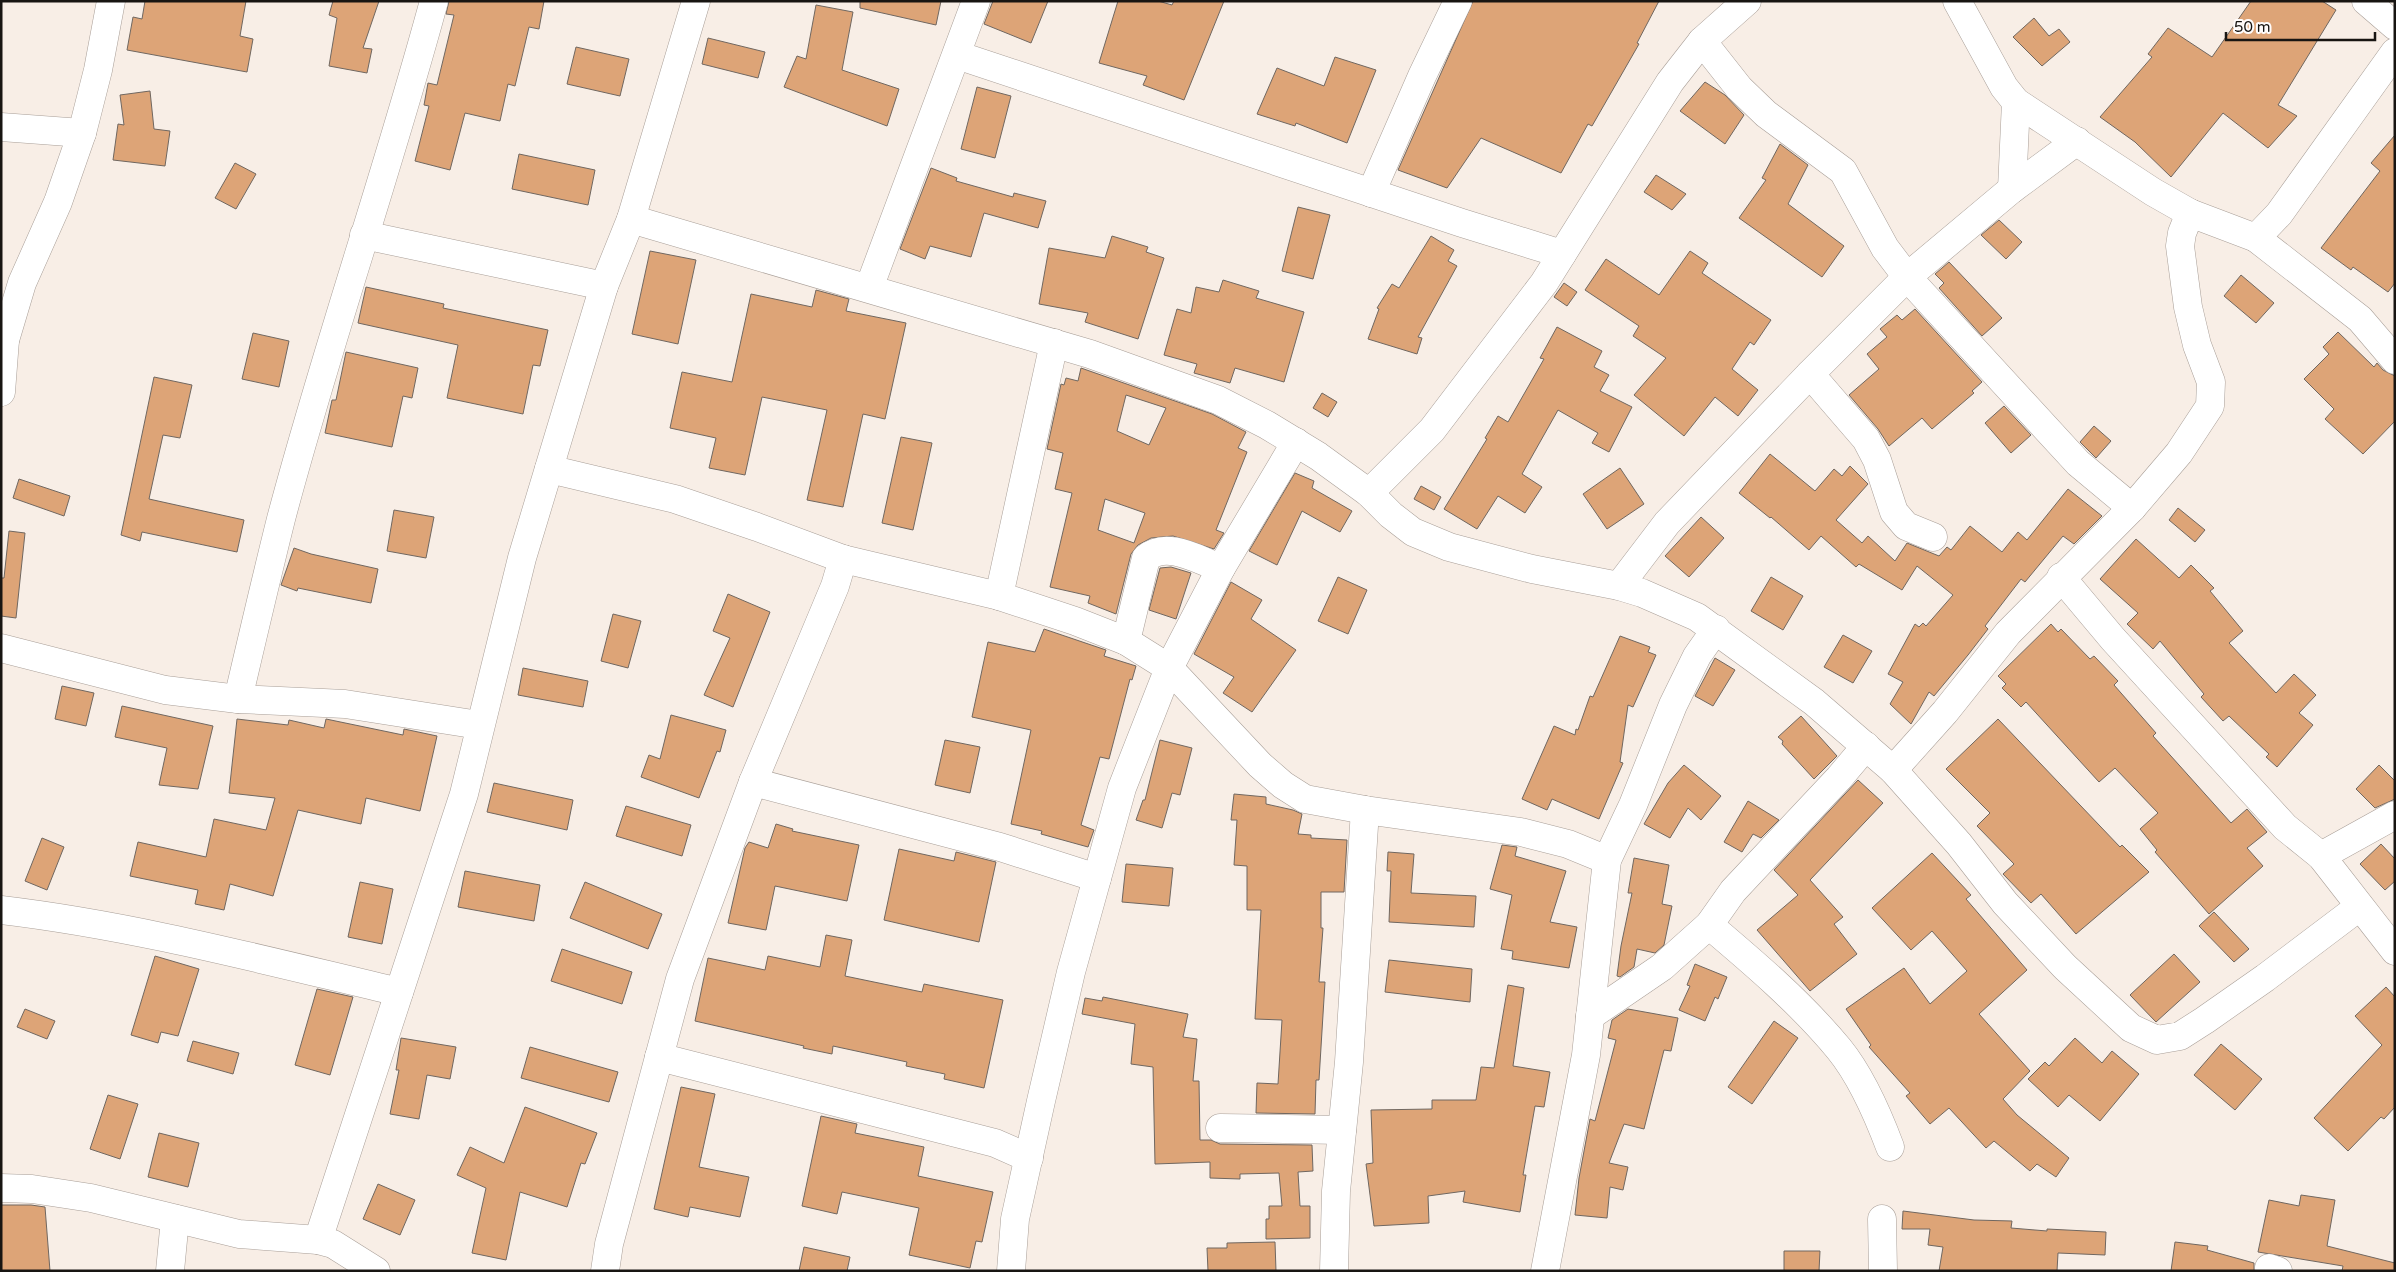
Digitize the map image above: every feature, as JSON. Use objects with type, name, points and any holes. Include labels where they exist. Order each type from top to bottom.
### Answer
[{"type":"street","points":[[1,392],[3,340],[22,282],[58,202],[82,133],[98,70],[111,1]]},
{"type":"street","points":[[238,699],[281,519],[364,235],[410,92],[434,1]]},
{"type":"street","points":[[318,1240],[464,794],[479,725],[522,558],[604,286],[630,219],[696,1]]},
{"type":"street","points":[[869,288],[976,1]]},
{"type":"street","points":[[1371,192],[1422,76],[1458,1]]},
{"type":"street","points":[[1370,493],[1432,430],[1544,282],[1670,82],[1702,41],[1747,1]]},
{"type":"street","points":[[1957,1],[2004,87],[2016,102],[2153,192],[2190,213],[2256,238],[2360,319],[2395,360]]},
{"type":"street","points":[[2366,1],[2395,26]]},
{"type":"street","points":[[1702,41],[1738,88],[1766,114],[1843,171],[1885,248],[1907,277],[2078,463],[2132,508]]},
{"type":"street","points":[[2256,238],[2284,206],[2395,52]]},
{"type":"street","points":[[956,55],[1562,254]]},
{"type":"street","points":[[2012,189],[2016,102]]},
{"type":"street","points":[[1,127],[82,133]]},
{"type":"street","points":[[1619,586],[1667,523],[1810,374],[1907,277],[2012,189],[2077,141]]},
{"type":"street","points":[[1893,770],[1945,712],[2008,633],[2061,577],[2132,508],[2179,453],[2210,406],[2211,382],[2197,345],[2188,307],[2180,246],[2182,233],[2190,213]]},
{"type":"street","points":[[630,219],[1090,354],[1218,400],[1296,442],[1370,493],[1390,515],[1413,532],[1449,547],[1532,569],[1619,586],[1697,617],[1814,702],[1893,770],[1958,844],[2005,903],[2065,967],[2131,1028],[2157,1040],[2180,1036],[2205,1020],[2265,978],[2359,907]]},
{"type":"street","points":[[364,235],[604,286]]},
{"type":"street","points":[[999,596],[1054,343]]},
{"type":"street","points":[[1810,374],[1866,440],[1877,460],[1894,512],[1906,526],[1933,537]]},
{"type":"street","points":[[1011,1271],[1016,1219],[1071,972],[1122,788],[1169,668],[1221,568],[1296,442]]},
{"type":"street","points":[[549,468],[675,499],[757,526],[843,559],[999,596],[1075,621],[1126,641],[1169,668],[1260,765],[1283,785],[1305,798],[1364,810],[1521,832],[1568,844],[1607,860]]},
{"type":"street","points":[[1126,641],[1146,558],[1152,552],[1167,549],[1221,568]]},
{"type":"street","points":[[605,1271],[609,1244],[680,979],[753,782],[835,586],[843,559]]},
{"type":"street","points":[[2061,577],[2113,639],[2285,827],[2321,856],[2395,951]]},
{"type":"street","points":[[1546,1271],[1586,1055],[1607,860],[1633,805],[1673,705],[1697,656],[1716,629]]},
{"type":"street","points":[[1,648],[165,690],[238,699],[345,704],[479,725]]},
{"type":"street","points":[[1590,1016],[1662,967],[1709,924],[1733,890],[1839,778],[1866,746]]},
{"type":"street","points":[[753,782],[1000,847],[1097,878]]},
{"type":"street","points":[[1334,1271],[1336,1191],[1360,909],[1364,810]]},
{"type":"street","points":[[2321,856],[2395,815]]},
{"type":"street","points":[[1,910],[39,914],[170,938],[399,992]]},
{"type":"street","points":[[1709,924],[1758,966],[1840,1050],[1866,1093],[1890,1147]]},
{"type":"street","points":[[658,1057],[995,1143],[1029,1158]]},
{"type":"street","points":[[1220,1128],[1342,1130]]},
{"type":"street","points":[[1,1188],[32,1189],[91,1198],[239,1234],[318,1240],[333,1244],[376,1271]]},
{"type":"street","points":[[170,1271],[174,1219]]},
{"type":"street","points":[[1882,1219],[1883,1271]]},
{"type":"building","points":[[145,1],[246,1],[240,36],[253,39],[247,72],[127,50],[133,17],[142,19]]},
{"type":"building","points":[[333,1],[379,1],[363,48],[372,49],[367,73],[329,66],[337,18],[329,15]]},
{"type":"building","points":[[449,1],[544,1],[539,29],[529,27],[515,86],[508,84],[500,121],[465,113],[450,170],[415,161],[429,106],[424,105],[428,83],[437,85],[454,15],[446,14]]},
{"type":"building","points":[[860,1],[941,1],[936,25],[860,8]]},
{"type":"building","points":[[993,1],[1048,1],[1031,43],[984,24]]},
{"type":"building","points":[[1118,1],[1158,1],[1172,5],[1174,1],[1224,1],[1184,100],[1143,85],[1147,76],[1099,63]]},
{"type":"building","points":[[1473,1],[1659,1],[1637,43],[1639,44],[1592,126],[1588,124],[1561,173],[1481,138],[1447,188],[1398,170]]},
{"type":"building","points":[[2251,1],[2322,1],[2336,10],[2278,105],[2297,116],[2268,148],[2223,113],[2171,177],[2135,142],[2100,117],[2152,57],[2148,54],[2168,28],[2212,57]]},
{"type":"building","points":[[816,5],[853,12],[842,70],[899,89],[887,126],[784,87],[797,56],[806,59]]},
{"type":"building","points":[[2034,18],[2049,36],[2059,29],[2070,42],[2042,66],[2013,37]]},
{"type":"building","points":[[708,38],[765,52],[758,78],[702,64]]},
{"type":"building","points":[[576,47],[629,59],[620,96],[567,84]]},
{"type":"building","points":[[1335,57],[1376,70],[1347,143],[1296,123],[1295,126],[1257,114],[1277,68],[1324,86]]},
{"type":"building","points":[[1705,82],[1725,95],[1744,115],[1725,144],[1680,111]]},
{"type":"building","points":[[977,87],[1011,96],[995,158],[961,149]]},
{"type":"building","points":[[150,91],[154,129],[170,131],[165,166],[113,160],[118,124],[124,125],[120,95]]},
{"type":"building","points":[[2395,135],[2395,283],[2388,292],[2353,267],[2351,270],[2321,248],[2380,171],[2371,163]]},
{"type":"building","points":[[1780,144],[1808,165],[1788,204],[1844,246],[1822,277],[1739,218],[1766,180],[1762,178]]},
{"type":"building","points":[[519,154],[595,170],[588,205],[512,189]]},
{"type":"building","points":[[235,163],[256,174],[236,209],[215,198]]},
{"type":"building","points":[[931,168],[957,178],[956,181],[1013,197],[1014,193],[1046,201],[1038,228],[984,213],[971,257],[930,246],[925,259],[900,249]]},
{"type":"building","points":[[1656,175],[1686,194],[1672,210],[1644,192]]},
{"type":"building","points":[[1298,207],[1330,215],[1313,279],[1282,271]]},
{"type":"building","points":[[1999,220],[2022,242],[2006,259],[1981,235]]},
{"type":"building","points":[[1112,236],[1148,247],[1146,252],[1164,258],[1138,339],[1085,322],[1088,313],[1039,304],[1049,248],[1105,258]]},
{"type":"building","points":[[1431,236],[1454,250],[1448,261],[1457,266],[1418,337],[1422,338],[1417,354],[1368,339],[1379,309],[1377,308],[1392,284],[1399,288]]},
{"type":"building","points":[[650,251],[696,260],[678,344],[632,334]]},
{"type":"building","points":[[1690,251],[1708,263],[1702,273],[1771,320],[1754,345],[1750,342],[1732,369],[1758,390],[1738,416],[1715,397],[1684,436],[1634,395],[1666,358],[1633,336],[1639,326],[1585,290],[1606,259],[1659,295]]},
{"type":"building","points":[[1949,262],[2002,318],[1982,336],[1939,288],[1944,283],[1935,274]]},
{"type":"building","points":[[2241,275],[2274,303],[2256,323],[2224,296]]},
{"type":"building","points":[[1223,280],[1259,291],[1256,298],[1304,312],[1284,382],[1235,368],[1230,383],[1194,373],[1197,364],[1164,355],[1177,309],[1191,313],[1196,287],[1219,292]]},
{"type":"building","points":[[1564,283],[1577,292],[1567,306],[1554,297]]},
{"type":"building","points":[[366,287],[444,304],[443,308],[548,330],[540,366],[533,365],[523,414],[447,398],[458,345],[358,323]]},
{"type":"building","points":[[816,290],[849,299],[846,311],[906,323],[885,419],[863,414],[843,507],[807,500],[827,410],[762,397],[745,475],[709,468],[716,438],[670,428],[682,372],[732,382],[751,294],[812,307]]},
{"type":"building","points":[[1915,309],[1982,382],[1972,391],[1974,393],[1932,429],[1922,418],[1889,446],[1878,429],[1849,395],[1879,369],[1867,354],[1887,337],[1880,329],[1897,315],[1902,320]]},
{"type":"building","points":[[1557,327],[1602,351],[1594,367],[1609,375],[1600,391],[1632,407],[1609,452],[1592,443],[1598,433],[1558,410],[1522,474],[1542,487],[1525,513],[1498,496],[1477,529],[1444,509],[1487,439],[1485,438],[1498,416],[1508,422],[1544,359],[1540,358]]},
{"type":"building","points":[[2338,332],[2374,367],[2377,363],[2383,370],[2395,376],[2395,421],[2363,454],[2325,419],[2334,409],[2304,379],[2329,354],[2323,347]]},
{"type":"building","points":[[253,333],[289,341],[279,387],[242,379]]},
{"type":"building","points":[[346,352],[418,368],[412,398],[403,396],[392,447],[325,433],[332,400],[336,400]]},
{"type":"building","points":[[1081,368],[1212,414],[1246,432],[1238,448],[1247,452],[1216,530],[1224,533],[1214,549],[1173,536],[1151,538],[1138,545],[1131,554],[1116,614],[1088,603],[1090,596],[1050,587],[1072,493],[1055,489],[1063,453],[1047,449],[1061,384],[1064,385],[1066,378],[1078,381]],"holes":[[[1126,395],[1166,408],[1149,445],[1117,431]],[[1105,499],[1145,513],[1134,543],[1098,530]]]},
{"type":"building","points":[[154,377],[192,385],[180,438],[163,435],[149,499],[244,520],[237,552],[142,532],[140,541],[121,535]]},
{"type":"building","points":[[1322,393],[1337,402],[1328,417],[1313,408]]},
{"type":"building","points":[[2004,406],[2031,435],[2011,453],[1985,423]]},
{"type":"building","points":[[2094,426],[2111,441],[2096,458],[2080,442]]},
{"type":"building","points":[[901,437],[932,443],[913,530],[882,523]]},
{"type":"building","points":[[1770,454],[1815,491],[1834,469],[1842,476],[1850,466],[1868,484],[1836,520],[1862,543],[1868,536],[1895,561],[1907,543],[1939,556],[1947,547],[1951,550],[1970,526],[2002,552],[2018,532],[2027,540],[2068,489],[2102,516],[2074,544],[2063,536],[2025,582],[2021,579],[1985,626],[1988,629],[1968,655],[1934,696],[1929,692],[1911,724],[1890,704],[1903,682],[1888,674],[1915,624],[1919,627],[1923,623],[1926,626],[1953,595],[1917,566],[1902,590],[1859,564],[1856,567],[1821,536],[1809,550],[1771,517],[1739,493]]},
{"type":"building","points":[[1620,468],[1644,504],[1607,529],[1583,494]]},
{"type":"building","points":[[1295,473],[1314,481],[1312,488],[1352,511],[1340,532],[1302,511],[1277,565],[1249,551]]},
{"type":"building","points":[[19,479],[70,496],[64,516],[13,498]]},
{"type":"building","points":[[1421,486],[1441,497],[1434,510],[1414,499]]},
{"type":"building","points":[[2178,508],[2205,530],[2195,542],[2169,520]]},
{"type":"building","points":[[394,510],[434,517],[426,558],[387,551]]},
{"type":"building","points":[[1701,517],[1724,538],[1689,577],[1665,556]]},
{"type":"building","points":[[9,531],[25,533],[16,618],[1,616],[1,578],[4,578]]},
{"type":"building","points":[[2136,539],[2179,578],[2191,565],[2214,588],[2210,591],[2243,631],[2229,643],[2276,693],[2294,674],[2316,695],[2299,713],[2313,725],[2277,767],[2266,757],[2269,754],[2229,716],[2223,721],[2201,697],[2204,694],[2160,641],[2153,649],[2127,624],[2138,613],[2100,579]]},
{"type":"building","points":[[294,548],[311,554],[378,569],[371,603],[298,588],[297,591],[281,585]]},
{"type":"building","points":[[1171,567],[1191,573],[1176,619],[1149,610],[1160,568]]},
{"type":"building","points":[[1338,577],[1367,590],[1348,634],[1318,621]]},
{"type":"building","points":[[1771,577],[1803,596],[1783,630],[1751,611]]},
{"type":"building","points":[[1231,582],[1262,600],[1251,619],[1296,650],[1252,712],[1223,693],[1234,677],[1194,654]]},
{"type":"building","points":[[728,594],[770,612],[733,707],[704,695],[730,638],[713,631]]},
{"type":"building","points":[[613,614],[641,621],[628,668],[601,661]]},
{"type":"building","points":[[2051,624],[2058,632],[2061,629],[2090,659],[2094,656],[2118,681],[2114,685],[2156,733],[2153,736],[2231,823],[2247,809],[2267,832],[2247,848],[2263,866],[2209,914],[2155,852],[2157,850],[2140,829],[2158,813],[2115,768],[2099,782],[2026,702],[2021,707],[2002,688],[2006,684],[1998,676]]},
{"type":"building","points":[[1044,629],[1106,650],[1104,656],[1136,666],[1132,680],[1130,679],[1109,759],[1100,757],[1081,825],[1094,830],[1088,847],[1041,834],[1042,831],[1011,824],[1031,730],[972,717],[988,642],[1035,652]]},
{"type":"building","points":[[1843,635],[1872,651],[1853,683],[1824,667]]},
{"type":"building","points":[[1620,636],[1650,647],[1648,652],[1656,655],[1633,707],[1628,705],[1620,762],[1623,763],[1599,819],[1552,799],[1547,810],[1522,799],[1554,726],[1575,735],[1590,696],[1593,697]]},
{"type":"building","points":[[1715,658],[1735,670],[1713,706],[1695,696]]},
{"type":"building","points":[[523,668],[588,681],[583,707],[518,695]]},
{"type":"building","points":[[62,686],[94,693],[86,726],[55,719]]},
{"type":"building","points":[[122,706],[213,726],[198,789],[159,785],[167,748],[115,737]]},
{"type":"building","points":[[671,715],[726,730],[720,752],[717,751],[699,798],[641,777],[649,755],[660,759]]},
{"type":"building","points":[[1801,716],[1837,756],[1814,779],[1782,744],[1783,741],[1778,737]]},
{"type":"building","points":[[237,719],[288,725],[289,720],[324,728],[326,719],[403,735],[404,729],[437,736],[420,811],[366,798],[361,824],[298,810],[273,896],[230,884],[224,910],[195,904],[198,890],[130,876],[138,842],[206,857],[214,819],[266,830],[275,798],[229,793]]},
{"type":"building","points":[[1998,719],[2120,847],[2122,845],[2149,872],[2076,934],[2041,894],[2031,903],[2003,874],[2014,864],[1977,826],[1990,813],[1946,769]]},
{"type":"building","points":[[945,740],[980,747],[970,793],[935,785]]},
{"type":"building","points":[[1160,740],[1192,748],[1180,795],[1172,793],[1162,828],[1136,820],[1143,800],[1145,800]]},
{"type":"building","points":[[1684,765],[1721,796],[1701,820],[1688,808],[1670,838],[1644,824],[1668,783]]},
{"type":"building","points":[[2379,765],[2395,781],[2395,799],[2375,808],[2356,789]]},
{"type":"building","points":[[1858,780],[1883,803],[1810,880],[1843,917],[1834,924],[1857,954],[1810,991],[1757,930],[1798,895],[1774,870]]},
{"type":"building","points":[[494,783],[573,800],[567,830],[487,812]]},
{"type":"building","points":[[1234,794],[1266,797],[1266,804],[1302,814],[1298,834],[1311,835],[1311,838],[1347,840],[1344,892],[1321,892],[1321,928],[1323,928],[1319,982],[1325,982],[1319,1080],[1316,1080],[1315,1114],[1256,1113],[1257,1083],[1278,1084],[1282,1020],[1255,1019],[1261,910],[1247,910],[1247,866],[1234,865],[1237,820],[1231,820]]},
{"type":"building","points":[[1748,801],[1779,820],[1761,838],[1753,834],[1742,852],[1724,842]]},
{"type":"building","points":[[626,806],[691,825],[682,856],[616,836]]},
{"type":"building","points":[[776,824],[793,829],[792,831],[859,845],[847,901],[775,886],[766,930],[728,923],[745,848],[749,842],[768,848]]},
{"type":"building","points":[[42,838],[64,847],[47,890],[25,881]]},
{"type":"building","points":[[2381,844],[2395,859],[2395,881],[2385,890],[2360,864]]},
{"type":"building","points":[[1502,845],[1517,847],[1515,856],[1566,871],[1550,922],[1577,927],[1569,968],[1512,959],[1513,951],[1501,949],[1512,895],[1490,889]]},
{"type":"building","points":[[899,849],[954,861],[956,852],[996,862],[979,942],[884,920]]},
{"type":"building","points":[[1388,852],[1414,854],[1411,893],[1476,896],[1474,927],[1389,922],[1391,871],[1387,871]]},
{"type":"building","points":[[1932,853],[1971,895],[1966,899],[2027,970],[1979,1014],[2030,1071],[2003,1099],[2017,1115],[2069,1158],[2056,1177],[2037,1164],[2030,1171],[1994,1141],[1986,1148],[1949,1108],[1930,1124],[1906,1096],[1910,1093],[1869,1047],[1871,1045],[1846,1009],[1904,968],[1930,1004],[1967,971],[1932,931],[1911,950],[1872,908]]},
{"type":"building","points":[[1634,858],[1669,865],[1662,904],[1672,906],[1664,945],[1655,953],[1637,949],[1634,967],[1620,977],[1617,976],[1632,893],[1628,893]]},
{"type":"building","points":[[1126,864],[1173,868],[1169,906],[1122,902]]},
{"type":"building","points":[[465,871],[540,885],[534,921],[458,907]]},
{"type":"building","points":[[360,882],[393,889],[382,944],[348,937]]},
{"type":"building","points":[[585,882],[662,914],[648,949],[570,918]]},
{"type":"building","points":[[2214,912],[2249,949],[2234,962],[2199,926]]},
{"type":"building","points":[[826,935],[852,940],[845,976],[922,992],[924,984],[1003,1000],[984,1088],[944,1079],[945,1074],[906,1066],[907,1062],[833,1046],[832,1054],[695,1021],[708,958],[765,970],[768,956],[820,967]]},
{"type":"building","points":[[562,949],[632,972],[622,1004],[551,981]]},
{"type":"building","points":[[2174,954],[2200,982],[2156,1022],[2130,995]]},
{"type":"building","points":[[155,956],[199,969],[178,1036],[161,1032],[158,1043],[131,1035]]},
{"type":"building","points":[[1389,960],[1472,969],[1470,1002],[1385,992]]},
{"type":"building","points":[[1695,964],[1727,977],[1718,999],[1715,997],[1705,1021],[1679,1010],[1690,986],[1687,985]]},
{"type":"building","points":[[1508,985],[1524,988],[1513,1066],[1550,1072],[1544,1107],[1535,1106],[1523,1175],[1526,1175],[1520,1212],[1463,1202],[1465,1191],[1428,1196],[1429,1223],[1374,1226],[1366,1164],[1373,1163],[1371,1110],[1432,1109],[1432,1100],[1476,1100],[1481,1067],[1494,1068]]},
{"type":"building","points":[[2386,987],[2395,997],[2395,1107],[2384,1119],[2381,1117],[2348,1151],[2314,1118],[2382,1045],[2355,1016]]},
{"type":"building","points":[[317,989],[353,997],[330,1075],[295,1065]]},
{"type":"building","points":[[1103,997],[1188,1014],[1183,1037],[1197,1039],[1193,1081],[1199,1081],[1200,1140],[1211,1140],[1220,1144],[1312,1145],[1313,1171],[1298,1172],[1300,1206],[1310,1206],[1310,1238],[1266,1239],[1266,1219],[1269,1219],[1269,1206],[1282,1206],[1279,1173],[1240,1174],[1240,1179],[1210,1178],[1210,1162],[1155,1164],[1153,1067],[1131,1064],[1135,1024],[1082,1014],[1085,998],[1102,1001]]},
{"type":"building","points":[[25,1009],[55,1021],[47,1039],[17,1027]]},
{"type":"building","points":[[1628,1009],[1678,1018],[1671,1051],[1664,1050],[1644,1129],[1624,1124],[1609,1163],[1628,1167],[1623,1190],[1610,1187],[1607,1218],[1575,1215],[1579,1178],[1590,1119],[1595,1121],[1616,1040],[1608,1038],[1612,1020]]},
{"type":"building","points":[[1774,1021],[1798,1038],[1752,1104],[1728,1087]]},
{"type":"building","points":[[401,1038],[456,1047],[450,1079],[427,1075],[419,1119],[390,1114],[399,1070],[396,1070]]},
{"type":"building","points":[[2075,1038],[2102,1063],[2112,1051],[2139,1074],[2100,1121],[2069,1095],[2058,1107],[2028,1079],[2045,1062],[2049,1066]]},
{"type":"building","points":[[193,1041],[239,1053],[233,1074],[187,1061]]},
{"type":"building","points":[[2221,1044],[2262,1079],[2235,1110],[2194,1075]]},
{"type":"building","points":[[530,1047],[618,1072],[609,1102],[521,1078]]},
{"type":"building","points":[[681,1087],[715,1094],[699,1167],[749,1177],[740,1217],[690,1207],[688,1217],[654,1209]]},
{"type":"building","points":[[108,1095],[138,1104],[120,1159],[90,1149]]},
{"type":"building","points":[[525,1107],[597,1133],[585,1164],[581,1163],[567,1207],[520,1192],[506,1260],[472,1253],[486,1188],[457,1175],[470,1147],[504,1163]]},
{"type":"building","points":[[821,1116],[857,1124],[855,1133],[924,1147],[918,1176],[993,1192],[982,1242],[976,1241],[970,1268],[909,1255],[919,1208],[842,1192],[837,1214],[802,1206]]},
{"type":"building","points":[[159,1133],[199,1143],[188,1187],[148,1177]]},
{"type":"building","points":[[378,1184],[415,1200],[400,1235],[363,1219]]},
{"type":"building","points":[[2301,1195],[2335,1200],[2327,1246],[2395,1263],[2395,1271],[2342,1271],[2343,1266],[2258,1252],[2269,1200],[2299,1206]]},
{"type":"building","points":[[1,1205],[45,1207],[50,1271],[1,1271]]},
{"type":"building","points":[[1903,1211],[1974,1220],[2012,1221],[2011,1228],[2106,1232],[2105,1255],[2058,1253],[2057,1271],[1939,1271],[1943,1247],[1928,1245],[1930,1229],[1902,1229]]},
{"type":"building","points":[[1275,1242],[1276,1271],[1208,1271],[1207,1248],[1227,1248],[1227,1243]]},
{"type":"building","points":[[2175,1242],[2208,1246],[2207,1250],[2254,1263],[2254,1271],[2171,1271]]},
{"type":"building","points":[[804,1247],[850,1257],[847,1271],[799,1271]]},
{"type":"building","points":[[1784,1251],[1820,1251],[1819,1271],[1784,1271]]}]
